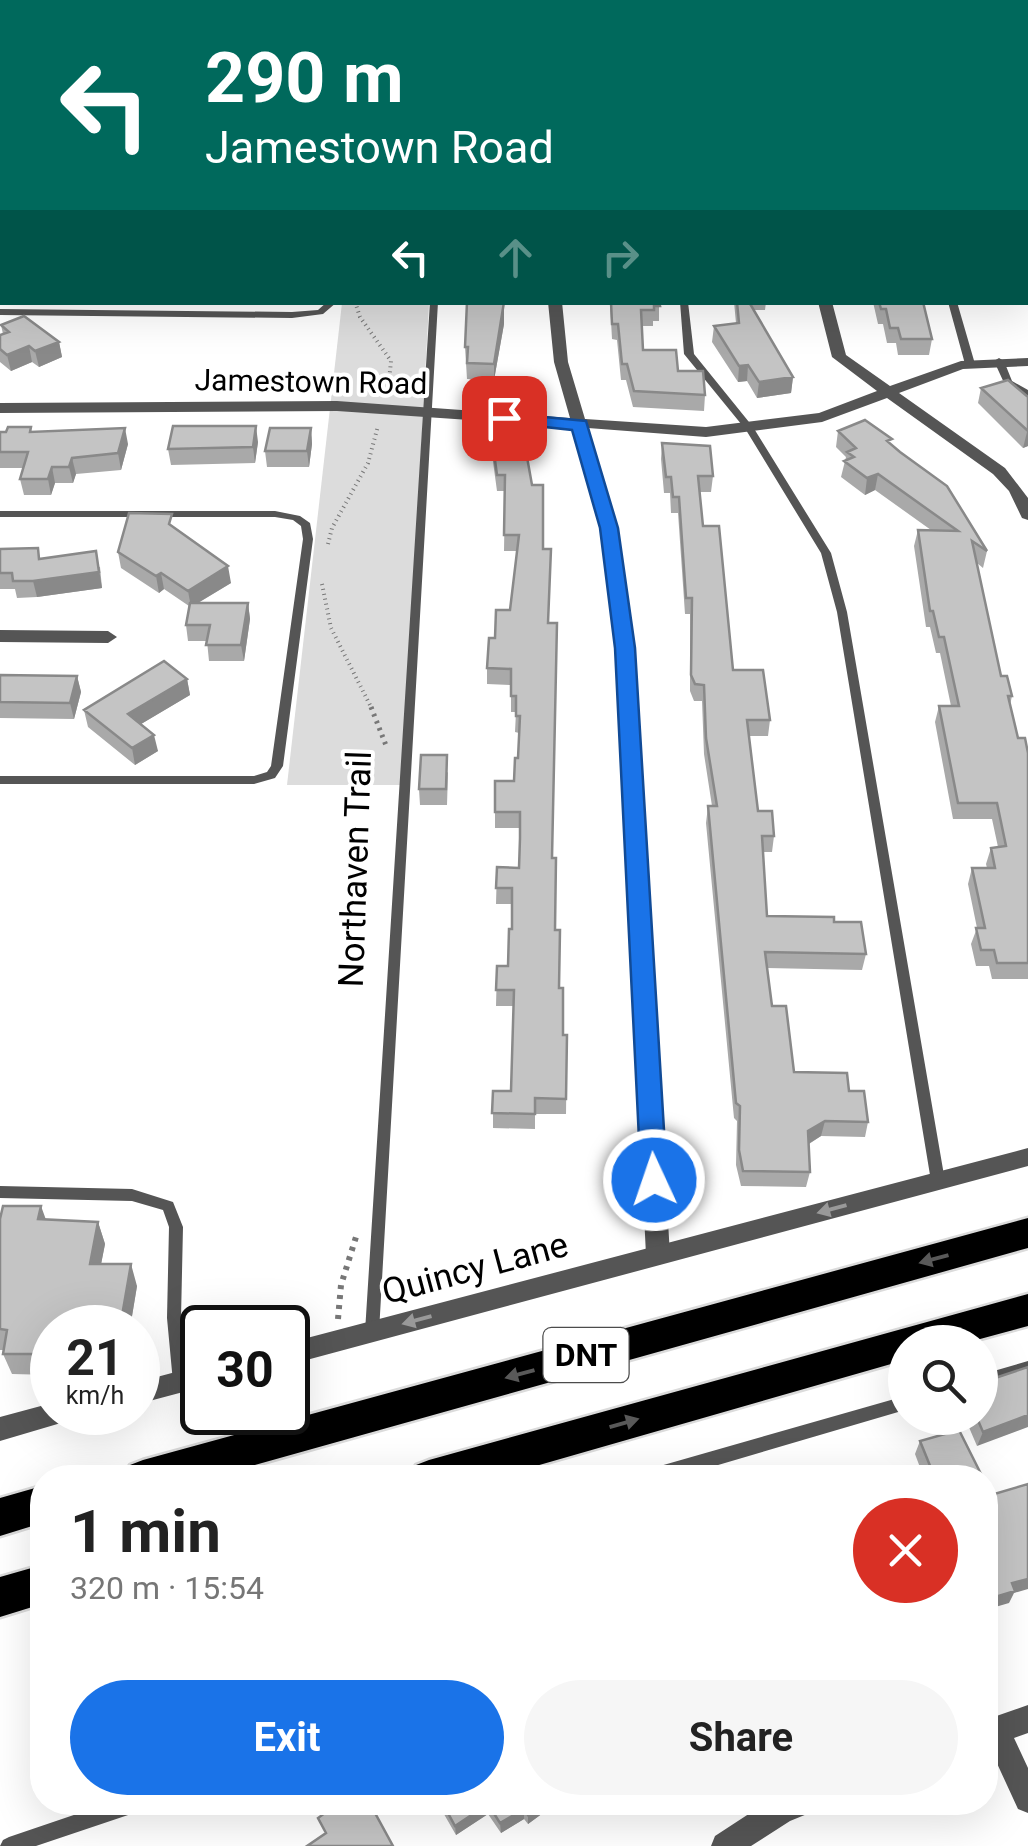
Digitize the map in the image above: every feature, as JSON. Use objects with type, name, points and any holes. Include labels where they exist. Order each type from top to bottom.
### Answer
[{"type":"highway","name":"DNT","points":[[191,1465],[1028,1233]]},
{"type":"highway","name":"DNT","points":[[975,1325],[1028,1310]]},
{"type":"highway","name":"DNT","points":[[475,1465],[888,1350]]},
{"type":"highway","points":[[0,1517],[30,1509]]},
{"type":"highway","points":[[0,1597],[30,1588]]},
{"type":"street","points":[[555,305],[561,362],[609,528],[625,648],[658,1256]]},
{"type":"street","points":[[827,305],[839,356],[998,470],[1016,489],[1028,514]]},
{"type":"street","name":"Jamestown Road","points":[[0,408],[384,408],[664,432],[750,429],[822,418],[884,391],[970,364],[1028,362]]},
{"type":"street","points":[[0,636],[108,637]]},
{"type":"street","name":"Quincy Lane","points":[[310,1348],[1028,1157]]},
{"type":"street","points":[[0,1428],[30,1425]]},
{"type":"street","points":[[998,1730],[1028,1719]]},
{"type":"street","points":[[998,1744],[1028,1798]]},
{"type":"street","points":[[725,1846],[774,1815]]},
{"type":"lane","points":[[0,312],[292,316],[320,312],[328,305]]},
{"type":"lane","points":[[372,1332],[434,305]]},
{"type":"lane","points":[[684,305],[689,354],[750,429],[826,553],[842,612],[938,1181]]},
{"type":"lane","points":[[953,305],[970,364]]},
{"type":"lane","points":[[999,362],[1008,383],[1028,394]]},
{"type":"lane","points":[[0,514],[275,514],[296,518],[306,525],[308,539],[278,766],[272,775],[254,780],[0,780]]},
{"type":"lane","points":[[0,1192],[132,1195],[168,1206],[176,1227],[174,1318],[180,1338]]},
{"type":"lane","points":[[998,1377],[1028,1368]]},
{"type":"lane","points":[[691,1465],[888,1408]]},
{"type":"lane","points":[[8,1846],[101,1815]]},
{"type":"path","points":[[324,560],[332,528],[368,462],[384,408],[391,362],[368,330],[356,305]]},
{"type":"path","name":"Northaven Trail","points":[[323,574],[325,615],[334,640],[370,700],[388,753]]},
{"type":"path","points":[[337,1341],[341,1285],[361,1221]]},
{"type":"shaded area","points":[[342,305],[429,305],[403,785],[287,785]]},
{"type":"building","points":[[467,305],[504,305],[494,364],[467,363]]},
{"type":"building","points":[[611,305],[660,305],[654,306],[654,310],[641,310],[643,350],[676,350],[678,371],[703,371],[705,395],[634,391],[627,364],[622,364],[618,324],[612,324]]},
{"type":"building","points":[[737,305],[751,305],[793,377],[759,382],[748,365],[739,366],[714,326],[739,323]]},
{"type":"building","points":[[880,305],[924,305],[932,339],[901,339],[898,328],[890,328],[886,309]]},
{"type":"building","points":[[24,316],[59,342],[35,351],[29,346],[7,355],[0,349],[0,335],[9,332],[1,325]]},
{"type":"building","points":[[1008,380],[1028,397],[1028,431],[981,388]]},
{"type":"building","points":[[865,420],[947,486],[987,551],[972,541],[1001,676],[1007,676],[1018,738],[1025,738],[1028,753],[1028,963],[997,963],[994,950],[981,950],[976,928],[985,928],[972,868],[995,868],[991,848],[1006,846],[997,803],[958,803],[939,706],[959,706],[944,637],[939,637],[930,611],[918,530],[958,531],[878,474],[867,478],[844,461],[854,457],[847,452],[856,448],[838,431]]},
{"type":"building","points":[[173,426],[256,426],[253,447],[168,449]]},
{"type":"building","points":[[8,427],[31,427],[30,432],[125,428],[118,453],[72,458],[69,467],[52,467],[48,479],[20,479],[28,452],[0,452],[0,432],[6,432]]},
{"type":"building","points":[[270,428],[311,428],[307,451],[265,451]]},
{"type":"building","points":[[522,429],[532,485],[543,485],[543,549],[551,549],[548,623],[557,623],[552,858],[556,858],[555,930],[560,930],[559,988],[563,988],[563,1035],[567,1035],[566,1099],[535,1098],[535,1114],[492,1113],[493,1091],[511,1091],[514,990],[496,990],[497,966],[508,966],[512,929],[512,888],[496,888],[497,867],[519,868],[520,838],[520,812],[495,812],[495,781],[514,781],[520,716],[516,716],[516,696],[511,696],[511,669],[487,668],[489,638],[495,638],[496,610],[510,610],[519,535],[504,535],[505,475],[497,475],[491,431]]},
{"type":"building","points":[[662,443],[710,446],[713,476],[698,476],[703,526],[719,526],[733,670],[763,670],[770,720],[747,720],[758,811],[772,811],[774,836],[762,836],[767,916],[834,917],[834,922],[861,922],[866,954],[765,952],[772,1006],[786,1006],[794,1072],[847,1073],[849,1091],[864,1091],[868,1122],[825,1121],[808,1131],[810,1172],[743,1171],[739,1150],[740,1106],[736,1103],[708,806],[717,806],[706,738],[704,685],[695,684],[691,675],[692,598],[686,598],[679,497],[673,497],[671,477],[666,477]]},
{"type":"building","points":[[129,513],[172,514],[169,524],[228,566],[188,591],[161,573],[156,576],[118,552]]},
{"type":"building","points":[[38,548],[39,559],[96,551],[99,572],[33,581],[13,581],[12,573],[0,573],[0,549]]},
{"type":"building","points":[[190,603],[248,603],[241,645],[206,645],[210,625],[186,625]]},
{"type":"building","points":[[164,661],[187,679],[128,714],[154,735],[132,748],[84,710]]},
{"type":"building","points":[[0,675],[77,676],[70,703],[0,702]]},
{"type":"building","points":[[421,755],[447,755],[446,789],[419,789]]},
{"type":"building","points":[[3,1206],[41,1206],[38,1219],[98,1222],[90,1264],[131,1264],[124,1305],[30,1305],[30,1354],[3,1354],[7,1330],[0,1329]]},
{"type":"building","points":[[1028,1367],[1028,1415],[998,1426],[998,1377]]},
{"type":"building","points":[[962,1435],[976,1465],[930,1465],[920,1441]]},
{"type":"building","points":[[1028,1484],[1028,1579],[1012,1583],[1015,1591],[998,1596],[998,1493]]},
{"type":"building","points":[[376,1815],[393,1846],[307,1846],[326,1833],[318,1818]]},
{"type":"building","points":[[449,1815],[472,1815],[455,1826]]},
{"type":"building","points":[[495,1815],[514,1815],[500,1823]]},
{"type":"route","points":[[504,418],[580,425],[609,528],[625,648],[654,1180]]}]
